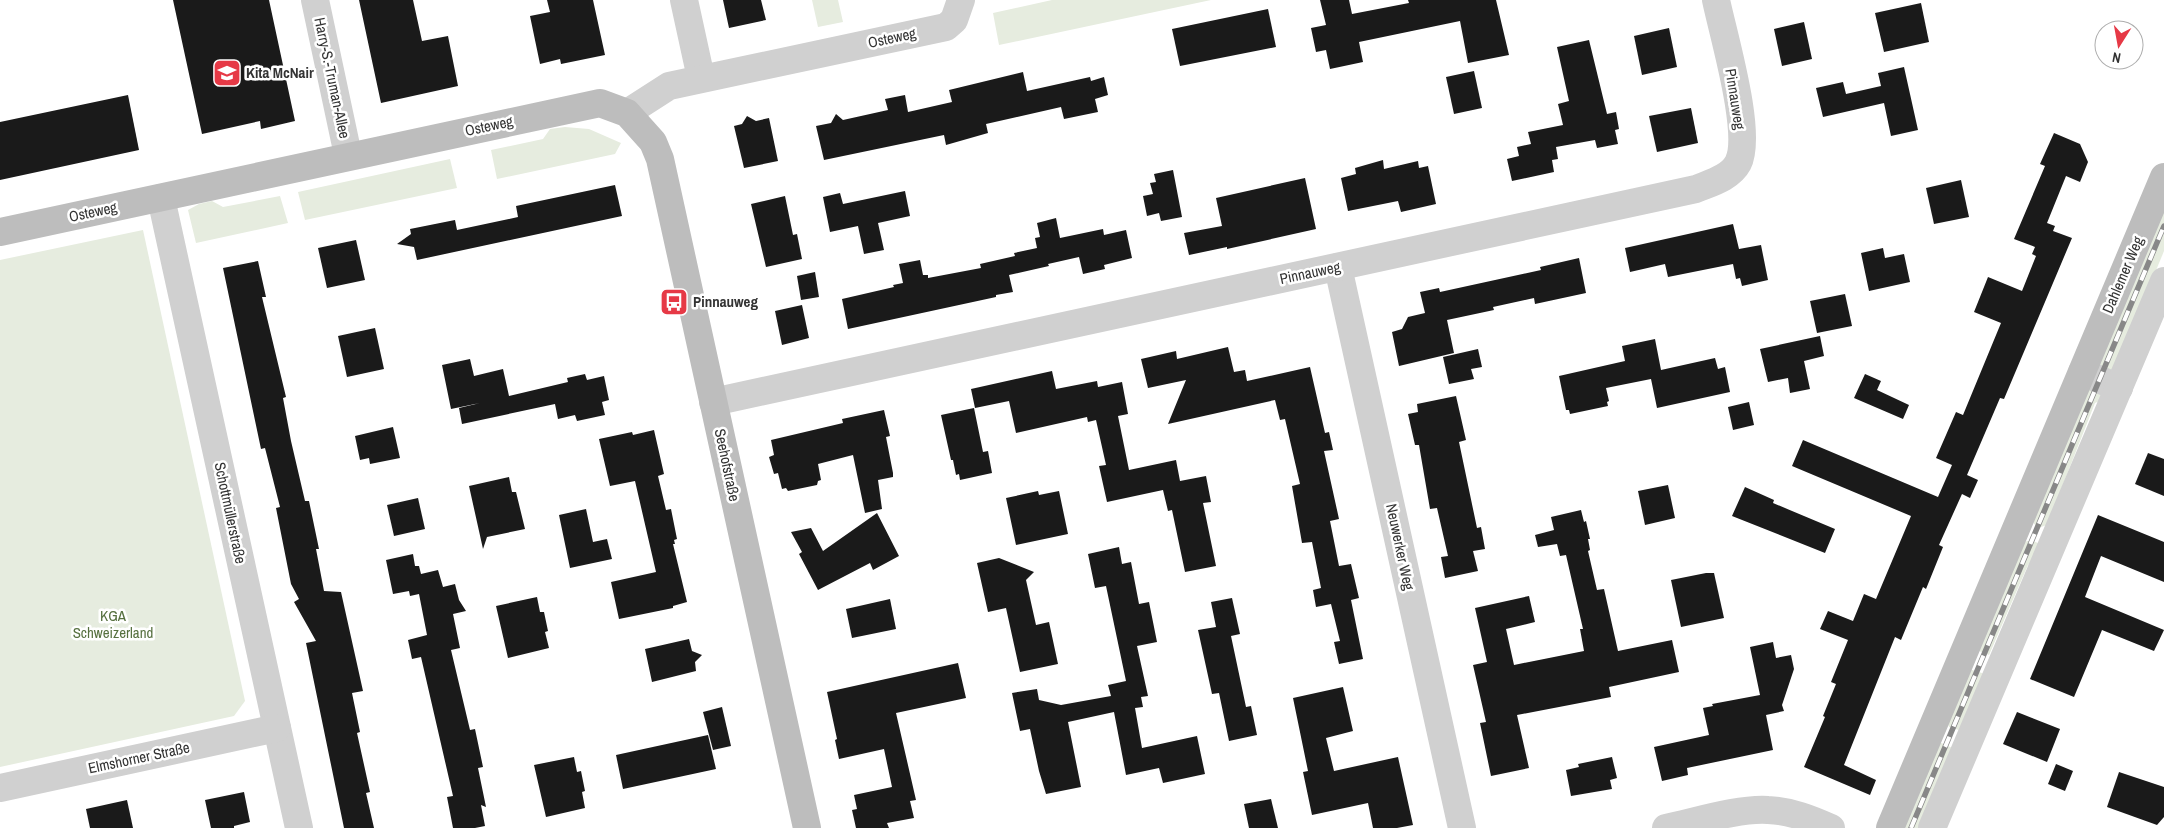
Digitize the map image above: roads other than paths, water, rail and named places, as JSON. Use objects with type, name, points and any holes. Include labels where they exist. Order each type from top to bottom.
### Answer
[{"type":"street","name":"Harry-S.-Truman-Allee","points":[[315,0],[348,155]]},
{"type":"street","points":[[684,0],[700,78]]},
{"type":"street","name":"Pinnauweg","points":[[713,402],[1696,189],[1718,180],[1729,173],[1738,163],[1741,130],[1739,107],[1716,0]]},
{"type":"street","name":"Osteweg","points":[[0,232],[161,198],[348,155],[600,103],[627,112],[669,86],[946,28],[954,20],[961,4]]},
{"type":"street","name":"Seehofstraße","points":[[627,112],[653,142],[660,159],[807,828]]},
{"type":"street","name":"Dahlemer Weg","points":[[1890,828],[2164,177]]},
{"type":"street","name":"Schottmüllerstraße","points":[[161,198],[299,828]]},
{"type":"street","name":"Neuwerker Weg","points":[[1338,266],[1462,828]]},
{"type":"street","points":[[1932,828],[2164,281]]},
{"type":"street","points":[[2082,372],[2119,388]]},
{"type":"street","points":[[2016,529],[2052,543]]},
{"type":"street","points":[[1963,654],[1998,669]]},
{"type":"street","name":"Elmshorner Straße","points":[[0,788],[277,728]]},
{"type":"street","points":[[1932,729],[1967,744]]},
{"type":"street","points":[[1666,828],[1728,815],[1767,810],[1805,817],[1831,828]]},
{"type":"railway","points":[[1911,828],[2164,226]]},
{"type":"place","name":"Kita McNair","points":[[227,73]]},
{"type":"place","name":"Pinnauweg","points":[[674,302]]},
{"type":"park label","name":"KGA Schweizerland","points":[[113,624]]}]
